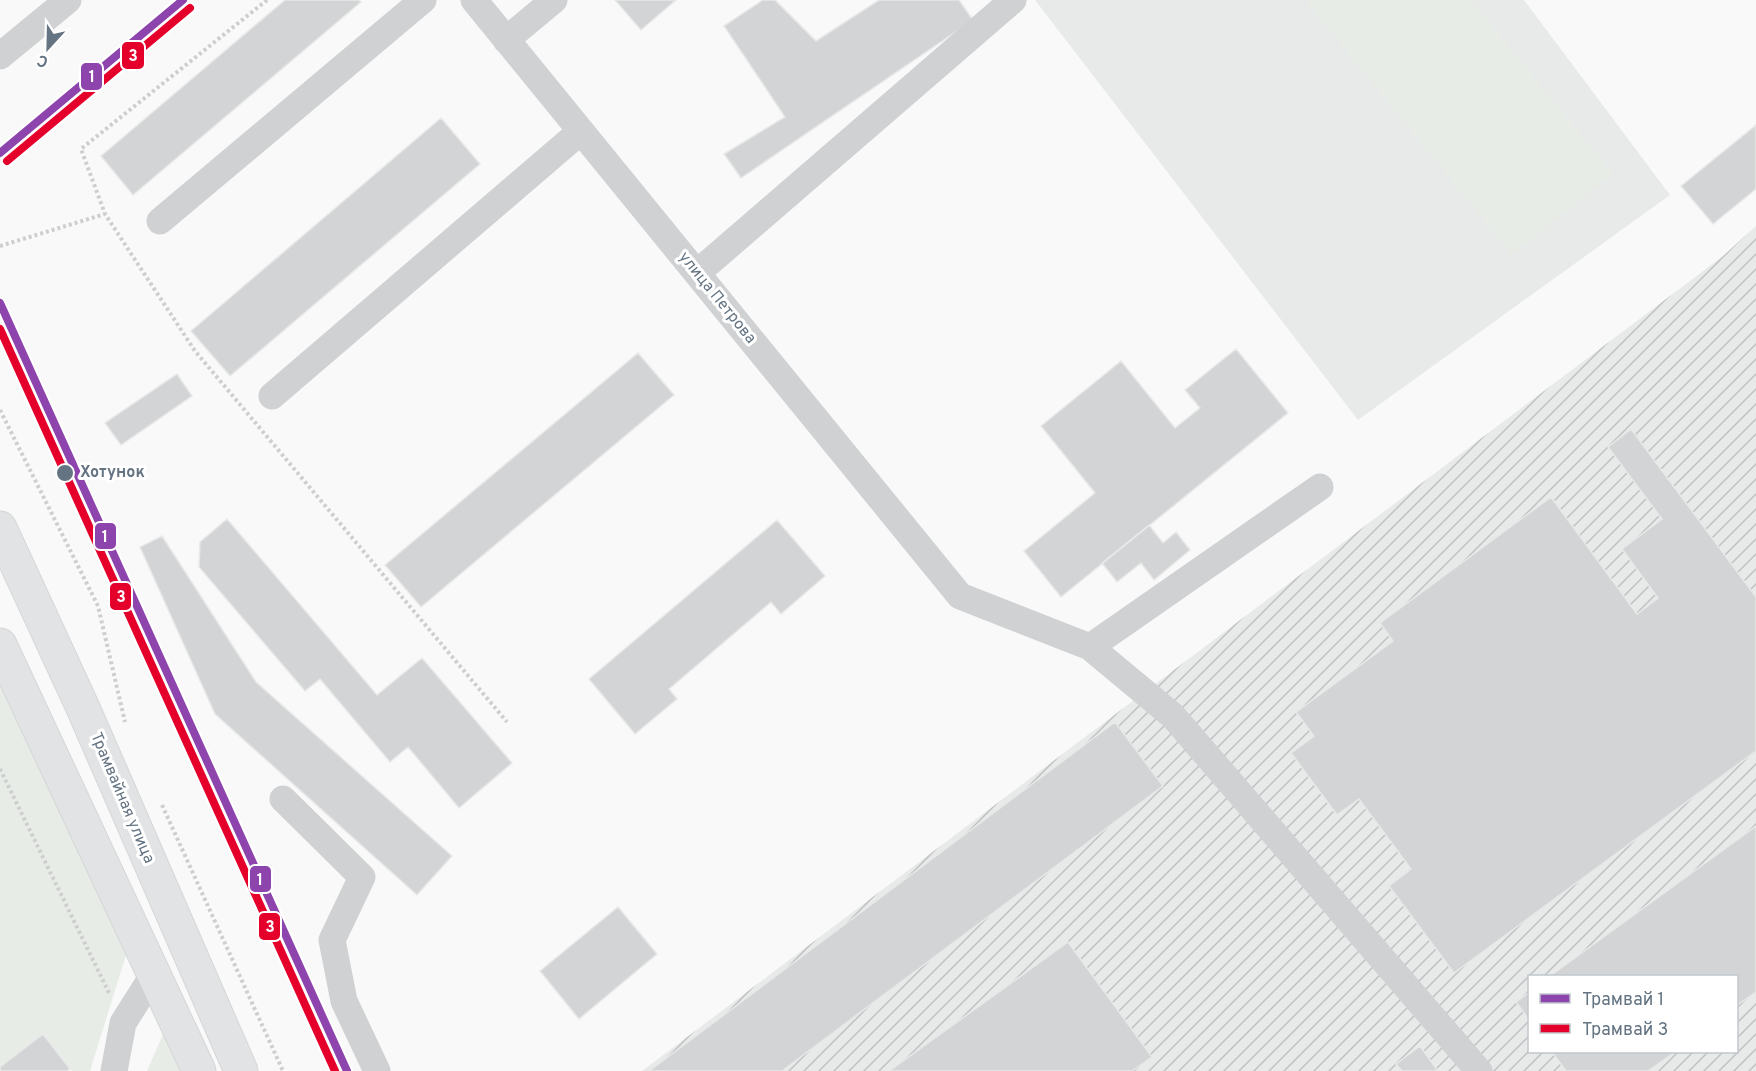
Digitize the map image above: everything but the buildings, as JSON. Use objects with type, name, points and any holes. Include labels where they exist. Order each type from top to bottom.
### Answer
[{"type":"main road","name":"Трамвайная улица","points":[[0,528],[83,708],[241,1071]]},
{"type":"main road","points":[[0,645],[199,1071]]},
{"type":"street","points":[[0,56],[68,0]]},
{"type":"street","points":[[160,221],[423,0]]},
{"type":"street","name":"улица Петрова","points":[[474,0],[960,596],[1090,647]]},
{"type":"street","points":[[506,40],[554,0]]},
{"type":"street","points":[[697,273],[1013,0]]},
{"type":"street","points":[[272,396],[581,131]]},
{"type":"street","points":[[1320,487],[1090,647],[1173,716],[1479,1071]]},
{"type":"street","points":[[283,799],[362,877],[332,940],[344,1001],[377,1071]]},
{"type":"street","points":[[114,1071],[123,1023],[154,974]]},
{"type":"path","points":[[267,0],[81,149],[105,214],[195,351],[507,722]]},
{"type":"path","points":[[0,246],[105,214]]},
{"type":"path","points":[[0,410],[98,606],[126,728]]},
{"type":"path","points":[[0,770],[123,1023]]},
{"type":"path","points":[[160,803],[283,1071]]},
{"type":"shaded area","points":[[1035,0],[1524,0],[1670,195],[1358,420]]},
{"type":"shaded area","points":[[1305,0],[1471,0],[1613,174],[1512,255]]},
{"type":"shaded area","points":[[1756,226],[1756,1071],[642,1071],[1723,256]]},
{"type":"shaded area","points":[[0,673],[127,952],[90,1071],[72,1071],[43,1034],[0,1067]]},
{"type":"shaded area","points":[[170,1018],[195,1071],[147,1071]]},
{"type":"tram line","name":"1","points":[[0,153],[183,0]]},
{"type":"tram line","name":"3","points":[[7,161],[190,8]]},
{"type":"tram line","name":"1","points":[[0,303],[347,1071]]},
{"type":"tram line","name":"3","points":[[0,329],[335,1071]]},
{"type":"place","name":"Хотунок","points":[[65,473]]}]
